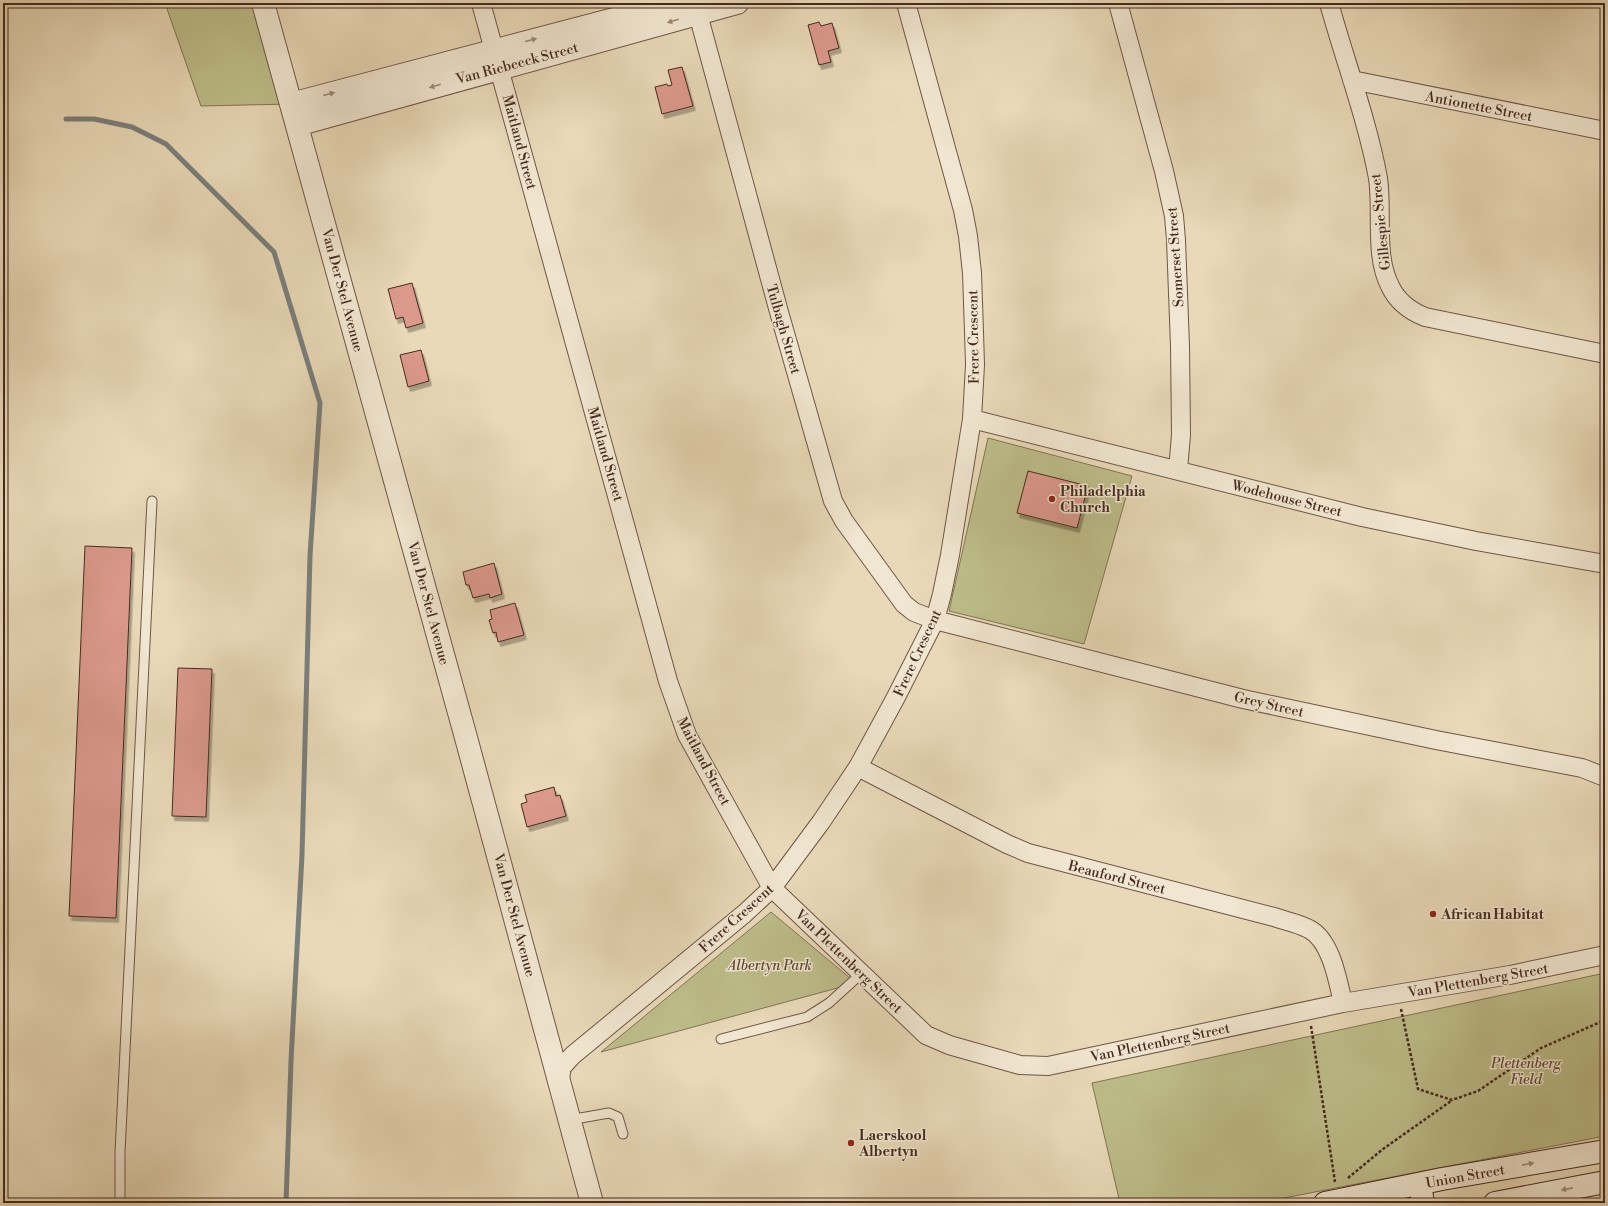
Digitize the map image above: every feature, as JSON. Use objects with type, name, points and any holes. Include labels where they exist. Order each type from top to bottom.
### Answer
[{"type":"street","name":"Van Der Stel Avenue","points":[[263,3],[537,997],[592,1203]]},
{"type":"street","name":"Maitland Street","points":[[481,3],[677,710],[687,735],[772,888]]},
{"type":"street","name":"Van Riebeeck Street","points":[[294,115],[496,59],[675,3]]},
{"type":"street","name":"Van Riebeeck Street","points":[[496,59],[588,45],[696,8],[737,3]]},
{"type":"street","name":"Frere Crescent","points":[[559,1084],[562,1068],[573,1055],[744,914],[772,888],[821,822],[858,767],[895,699],[934,620],[942,594],[950,555],[972,419],[975,364],[972,280],[968,236],[955,178],[906,3]]},
{"type":"street","name":"Somerset Street","points":[[1118,3],[1164,171],[1174,216],[1180,346],[1181,435],[1178,470]]},
{"type":"street","name":"Gillespie Street","points":[[1329,3],[1352,80],[1378,179],[1383,264],[1390,287],[1402,303],[1410,310],[1425,317],[1605,354]]},
{"type":"street","name":"Tulbagh Street","points":[[696,8],[779,312],[833,501],[844,521],[904,604],[914,612],[934,620]]},
{"type":"street","name":"Antionette Street","points":[[1352,80],[1605,131]]},
{"type":"street","name":"Wodehouse Street","points":[[972,419],[1362,517],[1476,541],[1605,564]]},
{"type":"street","name":"Grey Street","points":[[934,620],[1243,698],[1436,740],[1582,768],[1605,776]]},
{"type":"street","name":"Beauford Street","points":[[858,767],[990,836],[1028,853],[1274,917],[1308,928],[1320,939],[1326,949],[1335,969],[1343,1003]]},
{"type":"street","name":"Van Plettenberg Street","points":[[772,888],[929,1037],[981,1054],[1030,1066],[1057,1064],[1343,1003],[1510,975],[1605,955]]},
{"type":"street","name":"Union Street","points":[[1332,1197],[1421,1193],[1605,1151]]},
{"type":"street","points":[[1495,1203],[1605,1182]]},
{"type":"lane","points":[[120,1203],[120,1136],[152,501]]},
{"type":"lane","points":[[721,1039],[807,1017],[829,1003],[862,973]]},
{"type":"lane","points":[[569,1120],[609,1113],[618,1117],[623,1134]]},
{"type":"path","points":[[1398,994],[1418,1089],[1452,1100]]},
{"type":"path","points":[[1308,1011],[1332,1197]]},
{"type":"path","points":[[1332,1197],[1383,1149],[1452,1100],[1478,1091],[1541,1048],[1605,1020]]},
{"type":"green space","points":[[165,3],[263,3],[291,104],[201,106]]},
{"type":"green space","points":[[988,438],[1132,476],[1084,644],[949,611]]},
{"type":"green space","name":"Albertyn Park","points":[[771,912],[856,983],[601,1052]]},
{"type":"green space","name":"Plettenberg Field","points":[[1605,973],[1605,1136],[1258,1203],[1120,1203],[1092,1083]]},
{"type":"building","points":[[819,22],[821,26],[832,23],[839,48],[828,51],[831,62],[819,65],[808,25]]},
{"type":"building","points":[[682,67],[693,106],[662,114],[655,87],[667,84],[668,86],[672,85],[668,70]]},
{"type":"building","points":[[412,283],[423,323],[406,328],[403,317],[396,319],[388,289]]},
{"type":"building","points":[[421,350],[429,381],[408,387],[400,355]]},
{"type":"building","name":"Philadelphia Church","points":[[1028,471],[1088,486],[1077,528],[1017,513]]},
{"type":"building","points":[[85,546],[132,548],[116,918],[69,916]]},
{"type":"building","points":[[494,563],[502,594],[490,598],[489,594],[473,598],[469,585],[466,585],[463,572]]},
{"type":"building","points":[[515,603],[524,635],[498,642],[496,632],[493,633],[489,620],[492,619],[490,610]]},
{"type":"building","points":[[178,668],[212,669],[206,817],[172,816]]},
{"type":"building","points":[[554,787],[556,796],[560,795],[566,816],[527,827],[521,804],[527,802],[525,795]]},
{"type":"waterway","points":[[66,119],[94,119],[132,127],[166,144],[274,252],[320,403],[310,556],[302,855],[291,1061],[286,1203]]},
{"type":"place","name":"Philadelphia Church","points":[[1052,499]]},
{"type":"place","name":"African Habitat","points":[[1433,914]]},
{"type":"place","name":"Laerskool Albertyn","points":[[851,1143]]}]
